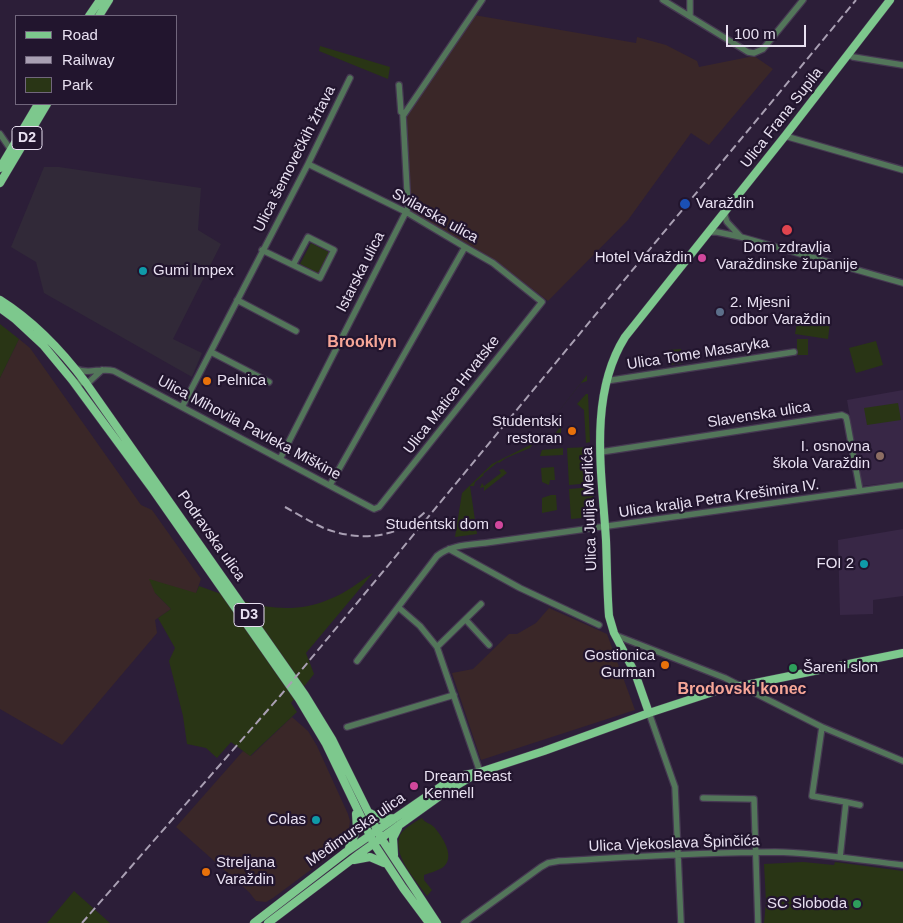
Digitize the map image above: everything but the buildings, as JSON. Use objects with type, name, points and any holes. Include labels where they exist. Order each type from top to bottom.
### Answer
[{"type":"main road","points":[[90,15],[100,0]]},
{"type":"main road","points":[[100,15],[109,0]]},
{"type":"main road","name":"Ulica Frana Supila","points":[[709,232],[750,182],[890,0]]},
{"type":"main road","name":"D2","points":[[0,168],[37,105]]},
{"type":"main road","name":"D2","points":[[0,183],[46,105]]},
{"type":"main road","name":"Ulica Julija Merlića","points":[[649,713],[635,674],[615,635],[609,616],[601,452],[602,406],[606,381],[621,344],[647,308],[709,232]]},
{"type":"main road","name":"Podravska ulica","points":[[1,305],[33,325],[52,341],[94,394],[305,695],[332,739],[379,834],[437,923]]},
{"type":"main road","name":"Podravska ulica","points":[[1,305],[43,345],[72,380],[153,490],[299,699],[326,744],[372,840],[386,864],[429,923]]},
{"type":"main road","name":"Međimurska ulica","points":[[269,923],[350,861],[379,834],[452,780],[544,751],[649,713],[716,692],[903,653]]},
{"type":"main road","name":"D3","points":[[346,852],[357,832],[357,810]]},
{"type":"main road","points":[[369,812],[381,819],[398,821],[393,838],[395,860]]},
{"type":"main road","name":"Međimurska ulica","points":[[254,923],[346,852],[372,840]]},
{"type":"main road","points":[[350,861],[370,857],[386,864]]},
{"type":"street","points":[[404,114],[482,0]]},
{"type":"street","points":[[663,0],[748,52],[754,53],[759,52],[763,48],[803,0]]},
{"type":"street","points":[[690,0],[690,16]]},
{"type":"street","points":[[848,55],[903,65]]},
{"type":"street","name":"Ulica šemovečkih žrtava","points":[[182,407],[308,164],[350,78]]},
{"type":"street","name":"Istarska ulica","points":[[280,459],[408,208],[404,114],[401,112],[399,85]]},
{"type":"street","points":[[0,134],[11,150]]},
{"type":"street","points":[[785,136],[903,170]]},
{"type":"street","name":"Svilarska ulica","points":[[308,164],[406,212],[493,264],[542,302]]},
{"type":"street","points":[[724,213],[730,226],[741,237]]},
{"type":"street","points":[[709,232],[741,237],[903,283]]},
{"type":"street","name":"Ulica šemovečkih žrtava","points":[[262,250],[293,265],[320,278],[334,250],[308,237],[293,265]]},
{"type":"street","points":[[330,486],[465,247]]},
{"type":"street","points":[[237,300],[296,330]]},
{"type":"street","name":"Ulica Matice Hrvatske","points":[[381,504],[542,302]]},
{"type":"street","points":[[211,352],[269,382]]},
{"type":"street","name":"Ulica Tome Masaryka","points":[[606,381],[794,352]]},
{"type":"street","name":"Ulica Mihovila Pavleka Miškine","points":[[76,369],[89,372],[109,369],[119,373],[374,509],[381,504]]},
{"type":"street","points":[[72,380],[86,383],[95,378],[102,370]]},
{"type":"street","points":[[94,394],[95,378]]},
{"type":"street","name":"Slavenska ulica","points":[[601,452],[842,415],[847,420],[860,491]]},
{"type":"street","name":"Ulica kralja Petra Krešimira IV.","points":[[449,549],[903,485]]},
{"type":"street","points":[[357,661],[437,556],[449,549],[520,588],[599,625]]},
{"type":"street","points":[[437,647],[481,604]]},
{"type":"street","points":[[398,608],[420,626],[437,647],[480,772]]},
{"type":"street","points":[[466,620],[490,645]]},
{"type":"street","points":[[615,635],[725,678],[822,727],[903,761]]},
{"type":"street","points":[[347,727],[454,694]]},
{"type":"street","points":[[649,713],[675,787],[681,923]]},
{"type":"street","points":[[822,727],[812,796],[860,805]]},
{"type":"street","points":[[703,798],[754,799],[758,923]]},
{"type":"street","points":[[840,857],[846,802]]},
{"type":"street","name":"Ulica Vjekoslava Špinčića","points":[[464,923],[548,863],[559,861],[755,853],[811,854],[903,865]]},
{"type":"street","points":[[264,914],[269,923]]},
{"type":"shaded area","points":[[474,15],[636,43],[637,37],[666,45],[697,61],[699,67],[754,56],[773,69],[709,145],[691,133],[628,220],[548,301],[493,259],[412,213],[406,118]]},
{"type":"shaded area","points":[[44,167],[59,167],[201,188],[198,230],[221,244],[173,339],[202,353],[192,377],[44,293],[36,262],[11,247]]},
{"type":"shaded area","points":[[19,339],[30,348],[141,505],[152,510],[201,579],[196,593],[155,593],[171,609],[155,620],[157,633],[62,745],[0,709],[0,378]]},
{"type":"shaded area","name":"I. osnovna škola Varaždin","points":[[903,390],[903,481],[862,486],[847,400]]},
{"type":"shaded area","points":[[903,529],[903,596],[873,600],[873,614],[840,615],[838,540]]},
{"type":"shaded area","points":[[549,608],[607,634],[635,710],[481,760],[452,673],[473,669],[509,634],[517,634],[536,623]]},
{"type":"shaded area","points":[[292,717],[308,731],[317,746],[348,814],[350,821],[349,829],[344,845],[273,898],[266,902],[256,901],[249,892],[176,827],[243,751],[251,756]]},
{"type":"green space","points":[[320,46],[390,67],[388,79],[319,51]]},
{"type":"green space","points":[[311,243],[329,252],[319,274],[300,264]]},
{"type":"green space","points":[[798,317],[830,322],[828,339],[795,334]]},
{"type":"green space","points":[[0,324],[19,339],[0,378]]},
{"type":"green space","points":[[797,339],[808,339],[808,355],[797,355]]},
{"type":"green space","points":[[876,341],[883,365],[856,373],[849,348]]},
{"type":"green space","points":[[681,349],[683,363],[669,365],[668,350]]},
{"type":"green space","points":[[587,375],[587,381],[581,383],[546,428]]},
{"type":"green space","points":[[588,394],[590,442],[586,443],[584,410],[577,404]]},
{"type":"green space","points":[[898,403],[901,420],[867,425],[864,408]]},
{"type":"green space","points":[[561,426],[561,444],[546,445]]},
{"type":"green space","points":[[534,443],[530,448],[498,462],[475,482],[474,486],[470,486],[477,534],[455,537],[462,493],[492,464]]},
{"type":"green space","points":[[590,447],[592,483],[569,485],[567,448]]},
{"type":"green space","points":[[563,448],[563,455],[540,456],[542,450]]},
{"type":"green space","points":[[554,467],[555,480],[550,480],[549,485],[542,482],[541,468]]},
{"type":"green space","points":[[503,469],[507,473],[484,491],[484,487],[480,488],[482,483],[484,486],[501,473],[499,470]]},
{"type":"green space","points":[[593,487],[594,517],[571,519],[569,489]]},
{"type":"green space","points":[[556,495],[557,510],[542,513],[542,498]]},
{"type":"green space","points":[[373,573],[306,653],[314,674],[291,703],[297,712],[250,756],[231,742],[217,758],[206,748],[187,744],[183,716],[169,661],[175,648],[158,618],[171,609],[155,593],[149,579],[196,593],[199,586],[232,598],[264,606],[296,608],[313,605],[336,597]]},
{"type":"green space","points":[[422,818],[437,831],[447,847],[448,853],[446,864],[442,868],[424,875],[424,880],[432,890],[427,896],[406,867],[399,851],[398,843],[402,832]]},
{"type":"green space","name":"SC Sloboda","points":[[803,862],[834,865],[835,862],[903,871],[903,923],[764,923],[766,902],[764,864]]},
{"type":"green space","points":[[74,891],[110,923],[47,923]]},
{"type":"railway","points":[[82,923],[280,696],[856,0]]},
{"type":"railway","points":[[285,507],[326,529],[340,533],[366,536],[392,532],[404,527],[426,511]]},
{"type":"place","name":"Varaždin","points":[[685,204]]},
{"type":"place","name":"Dom zdravlja Varaždinske županije","points":[[787,230]]},
{"type":"place","name":"Hotel Varaždin","points":[[702,258]]},
{"type":"place","name":"Gumi Impex","points":[[143,271]]},
{"type":"place","name":"2. Mjesni odbor Varaždin","points":[[720,312]]},
{"type":"place","name":"Pelnica","points":[[207,381]]},
{"type":"place","name":"Studentski restoran","points":[[572,431]]},
{"type":"place","name":"I. osnovna škola Varaždin","points":[[880,456]]},
{"type":"place","name":"Studentski dom","points":[[499,525]]},
{"type":"place","name":"FOI 2","points":[[864,564]]},
{"type":"place","name":"Gostionica Gurman","points":[[665,665]]},
{"type":"place","name":"Šareni slon","points":[[793,668]]},
{"type":"place","name":"Dream Beast Kennell","points":[[414,786]]},
{"type":"place","name":"Colas","points":[[316,820]]},
{"type":"place","name":"Streljana Varaždin","points":[[206,872]]},
{"type":"place","name":"SC Sloboda","points":[[857,904]]},
{"type":"district","name":"Brooklyn","points":[[362,343]]},
{"type":"district","name":"Brodovski konec","points":[[742,690]]}]
